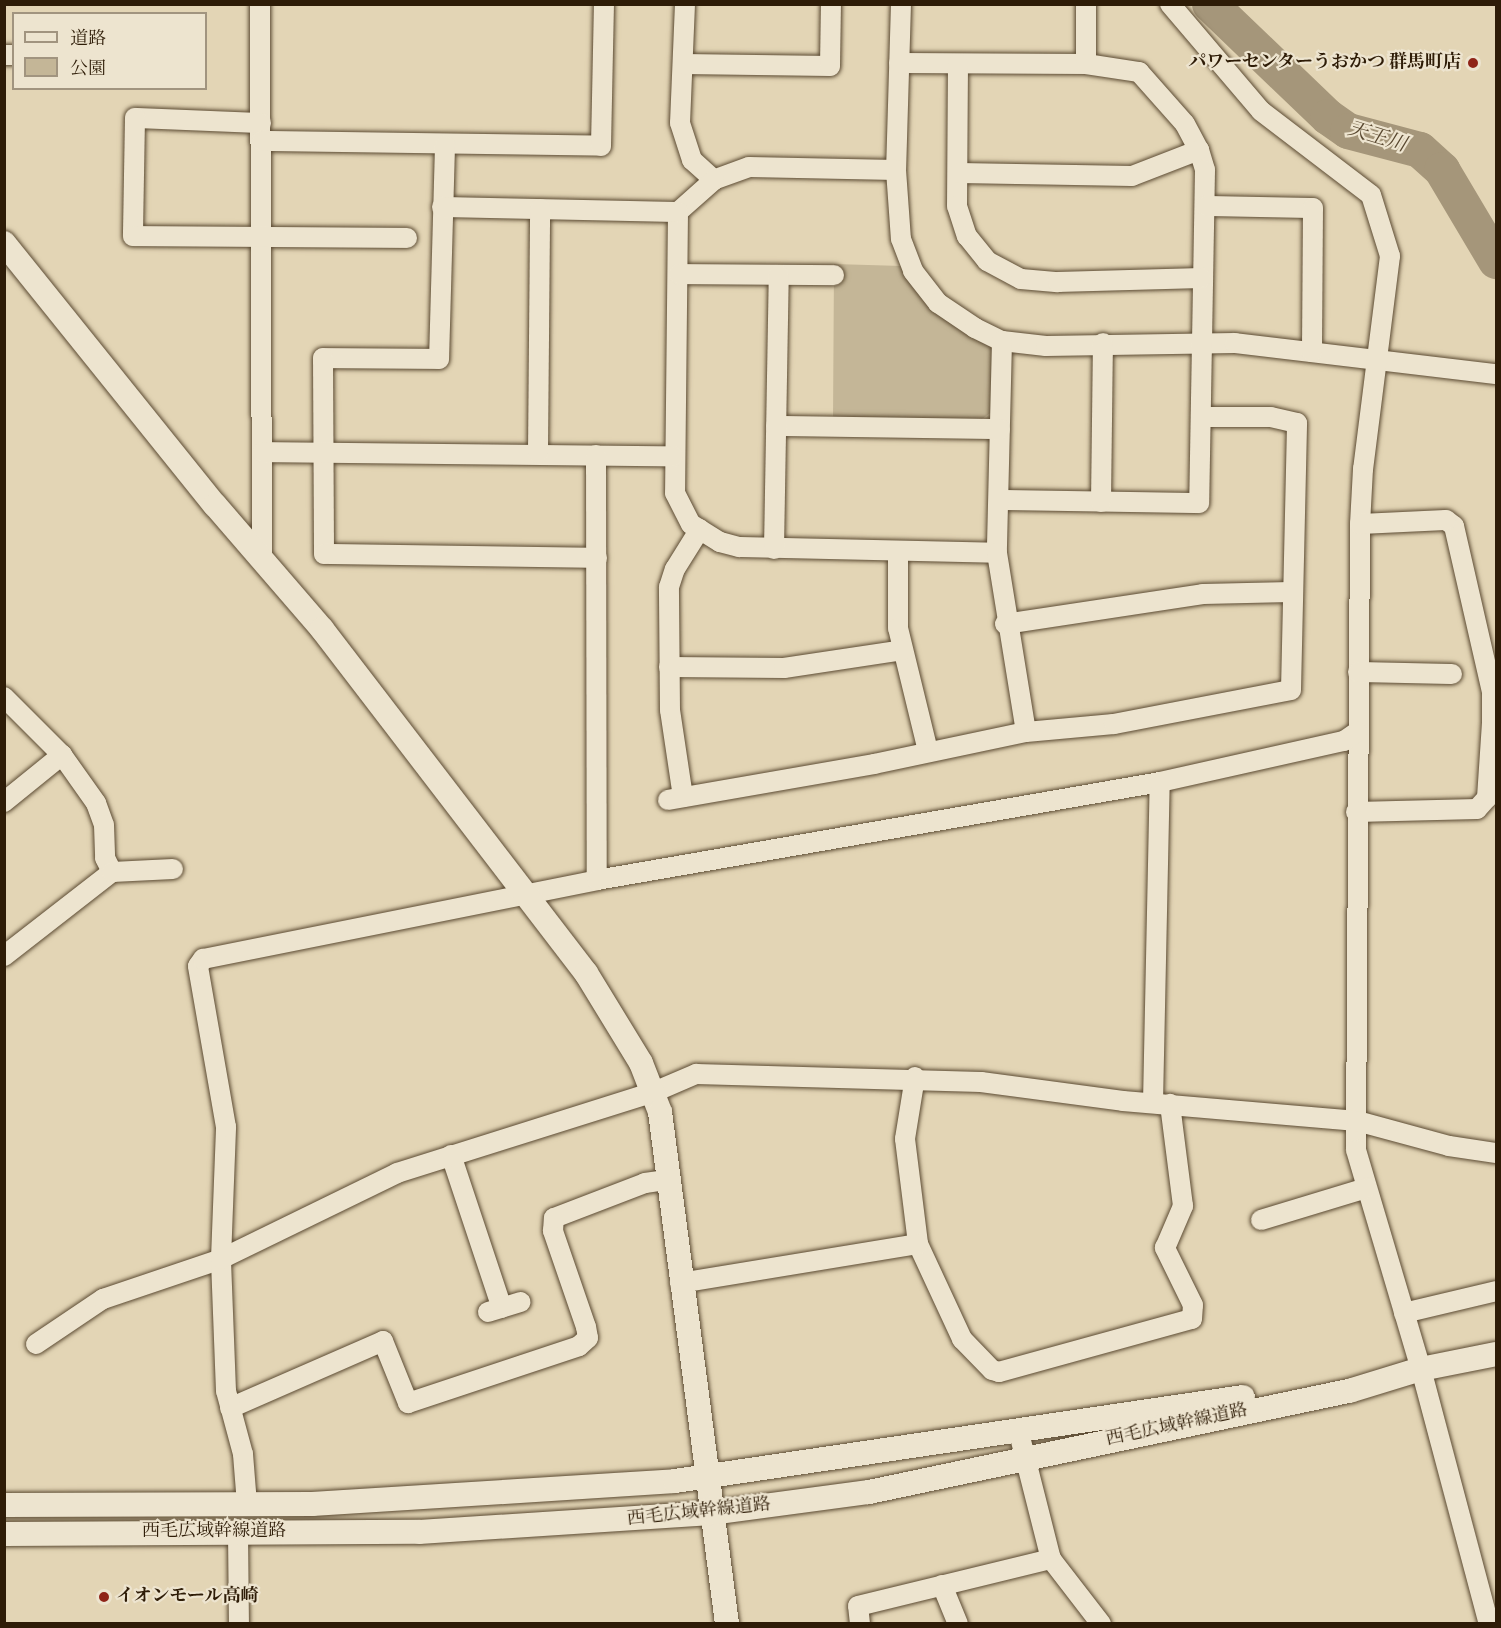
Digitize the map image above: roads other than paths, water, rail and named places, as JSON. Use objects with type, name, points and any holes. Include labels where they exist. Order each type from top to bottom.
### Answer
[{"type":"street","points":[[260,4],[262,132],[258,237],[263,452],[262,560]]},
{"type":"street","points":[[407,238],[133,236],[135,118],[262,132],[445,146],[601,146],[604,4]]},
{"type":"street","points":[[685,4],[681,123],[692,160],[714,180]]},
{"type":"street","points":[[683,64],[830,66],[831,4]]},
{"type":"street","points":[[901,4],[896,170],[900,231],[913,271],[938,303],[1002,341],[1046,345],[1202,342],[1312,352],[1497,374]]},
{"type":"street","points":[[1086,4],[1086,64]]},
{"type":"street","points":[[1170,4],[1261,111],[1371,195],[1390,256],[1360,524],[1356,812],[1356,1150],[1404,1312],[1489,1623]]},
{"type":"street","points":[[899,63],[1086,64],[1139,72],[1185,124],[1199,150],[1205,170],[1206,206],[1201,278],[1203,417],[1199,503],[999,500]]},
{"type":"street","points":[[958,64],[957,206],[967,236],[987,261],[1021,279],[1059,282],[1201,278]]},
{"type":"street","points":[[445,146],[439,359],[323,358],[324,554],[597,558]]},
{"type":"street","points":[[959,173],[1132,176],[1199,150]]},
{"type":"street","points":[[442,207],[678,212],[714,180],[749,167],[896,170]]},
{"type":"street","points":[[1206,206],[1313,208],[1312,352]]},
{"type":"street","points":[[538,453],[540,209]]},
{"type":"street","points":[[678,212],[679,274],[673,456],[675,493],[691,524],[720,542],[774,549],[997,553]]},
{"type":"street","points":[[4,243],[262,560],[322,629],[528,897],[586,973],[654,1092],[727,1623]]},
{"type":"street","points":[[679,274],[834,275]]},
{"type":"street","points":[[774,549],[779,275]]},
{"type":"street","points":[[1002,341],[997,553],[1005,624],[1026,732]]},
{"type":"street","points":[[1101,502],[1103,344]]},
{"type":"street","points":[[700,529],[675,569],[669,587],[670,710],[676,799],[874,764],[928,750],[1026,732],[1114,724],[1291,690],[1291,592],[1297,423],[1271,417],[1203,417]]},
{"type":"street","points":[[776,426],[1000,429]]},
{"type":"street","points":[[263,452],[673,456]]},
{"type":"street","points":[[596,455],[597,880]]},
{"type":"street","points":[[1356,812],[1477,809],[1487,798],[1494,723],[1492,692],[1454,526],[1446,520],[1360,524]]},
{"type":"street","points":[[898,551],[898,628],[928,750]]},
{"type":"street","points":[[1005,624],[1203,594],[1291,592]]},
{"type":"street","points":[[669,667],[784,668],[903,650]]},
{"type":"street","points":[[1358,672],[1452,674]]},
{"type":"street","points":[[4,696],[62,755],[96,802],[104,825],[105,858],[112,872]]},
{"type":"street","points":[[248,1504],[243,1454],[230,1408],[221,1259],[226,1127],[198,966],[203,959],[528,897],[597,880],[1160,782],[1344,741],[1357,732]]},
{"type":"street","points":[[4,802],[62,755]]},
{"type":"street","points":[[915,1077],[905,1139],[918,1244],[962,1339],[992,1370],[999,1372],[1192,1319],[1193,1305],[1165,1248],[1183,1206],[1162,1104],[1160,782]]},
{"type":"street","points":[[4,956],[112,872],[173,869]]},
{"type":"street","points":[[36,1344],[103,1299],[221,1259],[397,1173],[654,1092],[696,1074],[915,1077],[1066,1090],[1162,1104],[1357,1121],[1449,1146],[1497,1153]]},
{"type":"street","points":[[451,1155],[495,1310],[521,1302]]},
{"type":"street","points":[[230,1408],[383,1341],[408,1403],[579,1346],[588,1338],[586,1327],[553,1232],[554,1218],[645,1183],[667,1180]]},
{"type":"street","points":[[1261,1220],[1366,1188]]},
{"type":"street","points":[[680,1283],[918,1244]]},
{"type":"street","points":[[1404,1312],[1497,1291]]},
{"type":"street","name":"西毛広域幹線道路","points":[[4,1534],[419,1532],[711,1513],[869,1492],[1349,1391],[1420,1369],[1497,1354]]},
{"type":"street","name":"西毛広域幹線道路","points":[[4,1505],[248,1504],[541,1491],[707,1477],[1018,1429],[1381,1380]]},
{"type":"street","points":[[1018,1429],[1027,1457],[1051,1559],[1101,1623]]},
{"type":"street","points":[[238,1532],[239,1623]]},
{"type":"street","points":[[861,1623],[858,1606],[1051,1559]]},
{"type":"street","points":[[942,1585],[958,1623]]},
{"type":"waterway","name":"天王川","points":[[1210,4],[1328,117],[1348,131],[1420,150],[1442,170],[1496,261]]},
{"type":"place","name":"パワーセンターうおかつ 群馬町店","points":[[1473,63]]},
{"type":"place","name":"イオンモール高崎","points":[[104,1597]]}]
